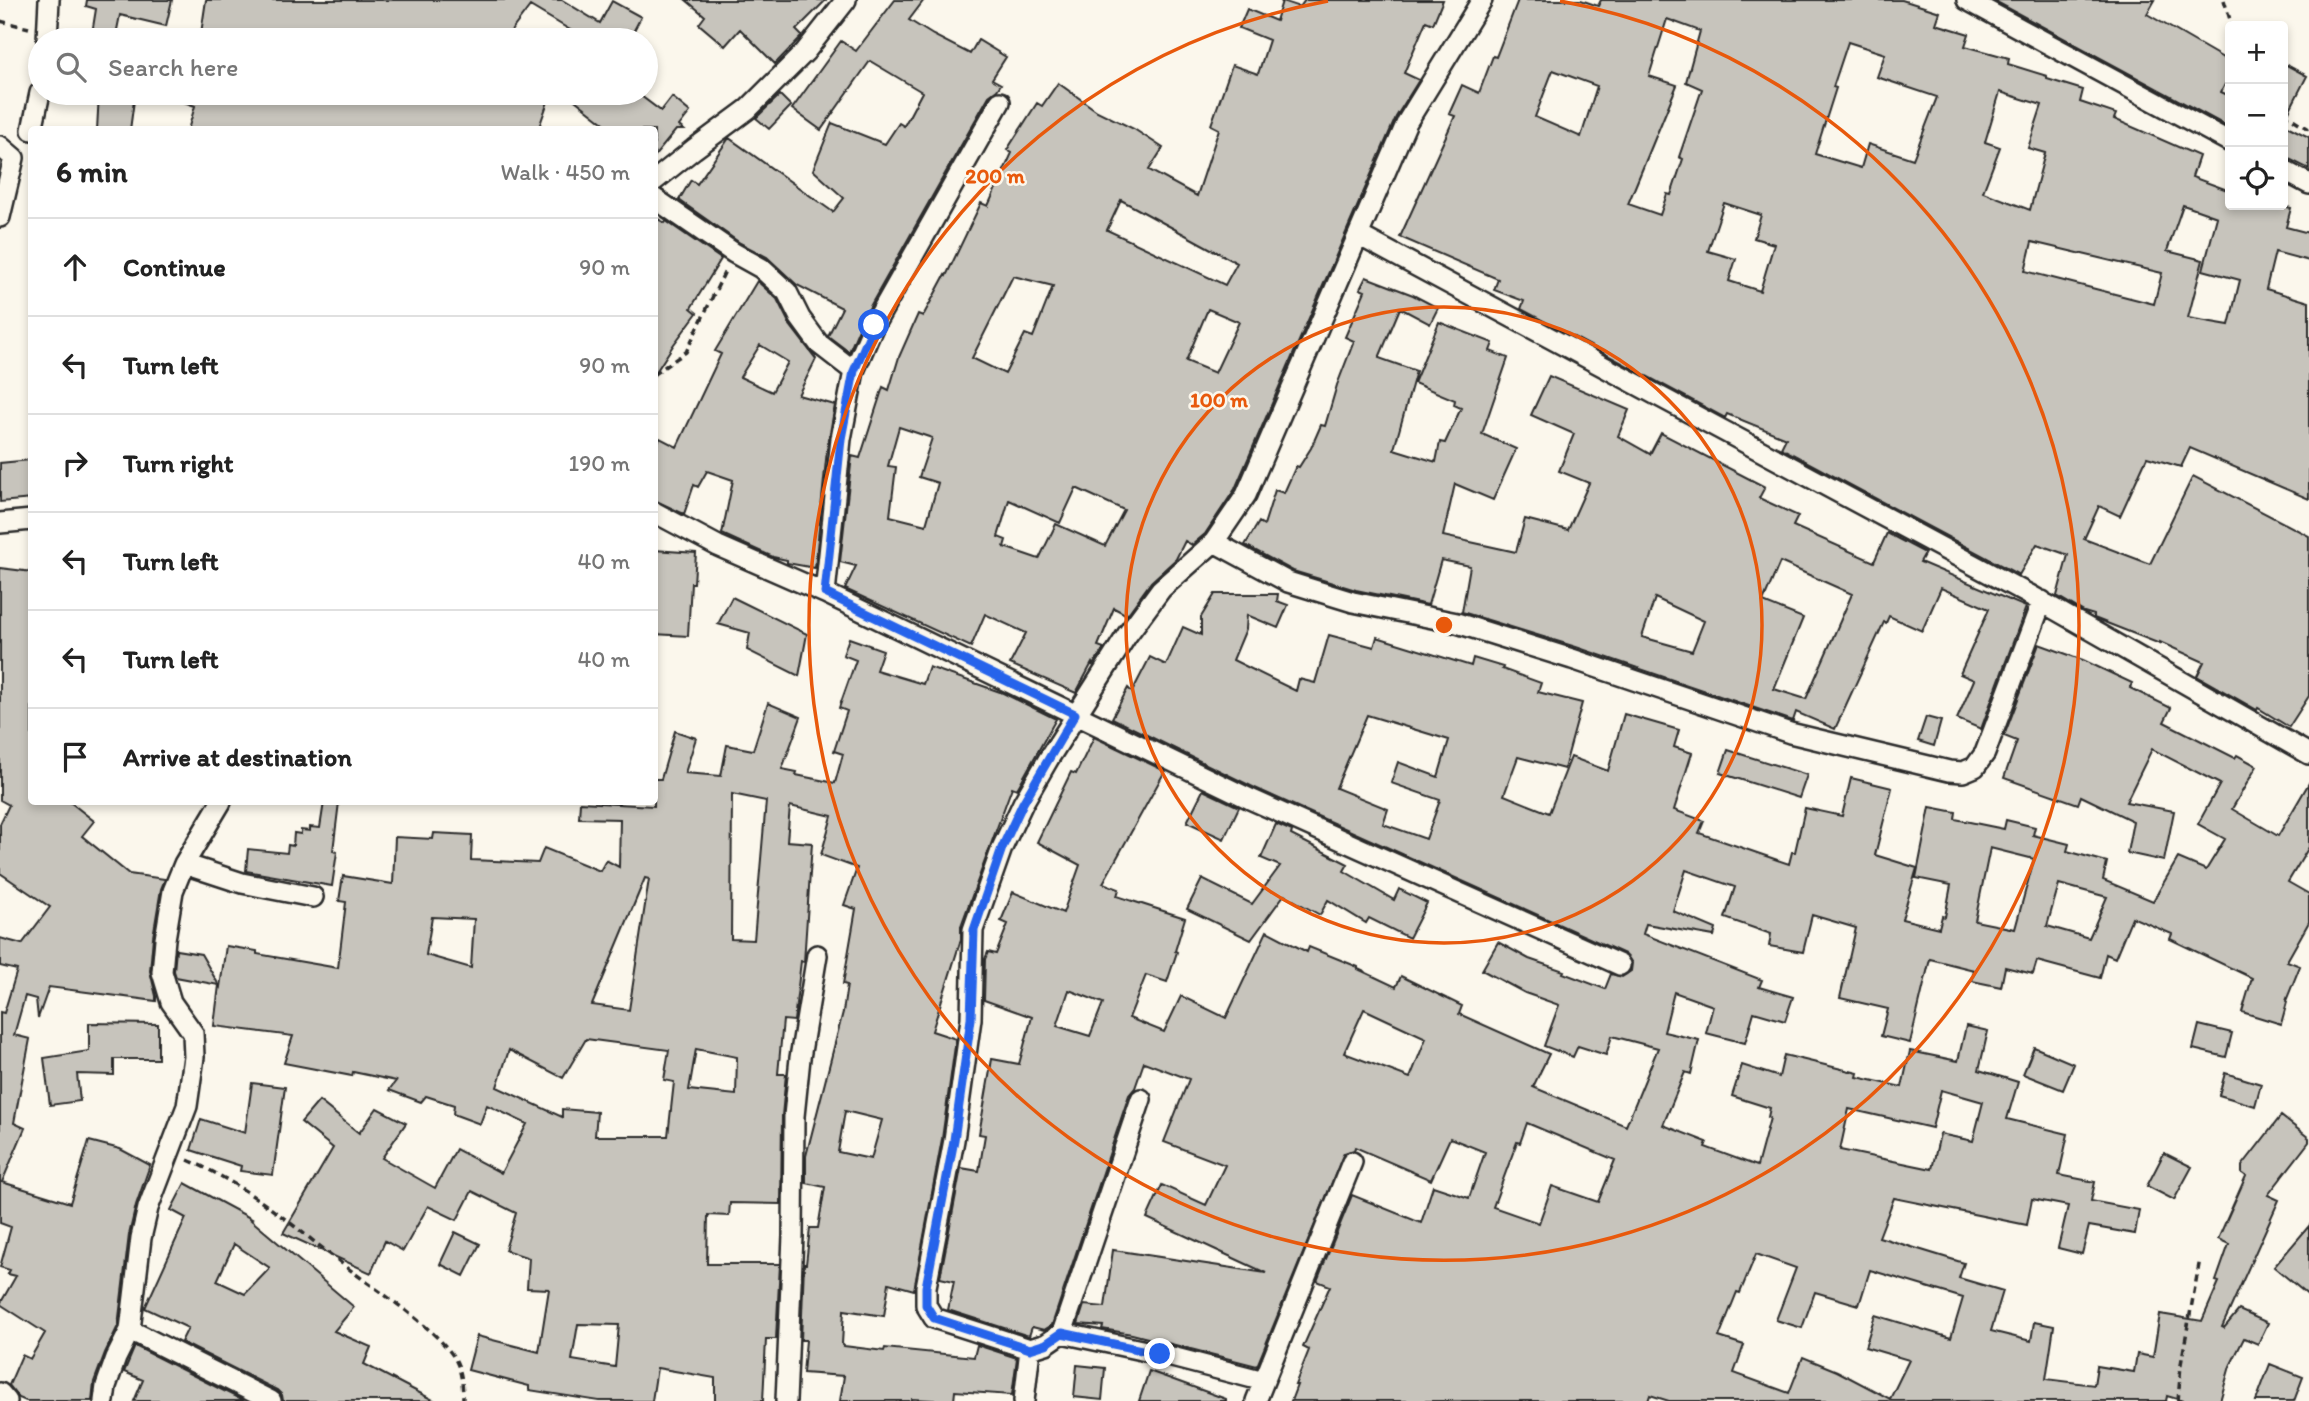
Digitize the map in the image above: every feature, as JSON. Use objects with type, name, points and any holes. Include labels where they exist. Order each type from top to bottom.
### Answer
[{"type":"street","points":[[47,28],[49,0]]},
{"type":"street","points":[[658,178],[748,109],[805,52],[846,0]]},
{"type":"street","points":[[1141,1099],[1062,1333],[1046,1344],[1030,1349],[934,1318],[926,1305],[926,1287],[954,1140],[971,1019],[974,930],[1002,848],[1023,803],[1075,714],[1127,635],[1161,589],[1214,542],[1246,495],[1407,122],[1482,0]]},
{"type":"street","points":[[1967,0],[2225,139]]},
{"type":"street","points":[[825,593],[841,439],[854,371],[874,325],[1000,102]]},
{"type":"street","points":[[33,126],[37,105]]},
{"type":"street","points":[[0,217],[7,152],[28,139]]},
{"type":"street","points":[[2288,173],[2309,184]]},
{"type":"street","points":[[658,201],[734,253],[761,268],[787,292],[800,318],[819,344],[854,371]]},
{"type":"street","points":[[1360,236],[2042,601],[2309,754]]},
{"type":"street","points":[[658,514],[718,547],[825,593],[1250,799],[1620,965]]},
{"type":"street","points":[[0,523],[28,520]]},
{"type":"street","points":[[1214,542],[1288,582],[1353,602],[1457,623],[1790,733],[1912,764],[1963,772],[1975,767],[1985,753],[2026,637],[2042,601]]},
{"type":"street","points":[[104,1401],[106,1386],[116,1358],[130,1330],[141,1238],[148,1208],[187,1106],[194,1057],[193,1034],[171,1002],[162,972],[173,891],[184,864],[219,805]]},
{"type":"street","points":[[184,864],[242,883],[313,897]]},
{"type":"street","points":[[786,1401],[793,1236],[794,1116],[800,1058],[817,955]]},
{"type":"street","points":[[1255,1401],[1352,1162]]},
{"type":"street","points":[[130,1330],[271,1401]]},
{"type":"street","points":[[1062,1333],[1160,1354],[1264,1381]]},
{"type":"street","points":[[1024,1401],[1030,1349]]},
{"type":"street","points":[[0,1393],[7,1401]]},
{"type":"path","points":[[2224,0],[2230,21]]},
{"type":"path","points":[[0,21],[28,31]]},
{"type":"path","points":[[2288,116],[2309,129]]},
{"type":"path","points":[[658,371],[686,352],[734,253]]},
{"type":"path","points":[[170,1153],[218,1173],[247,1192],[397,1304],[434,1336],[455,1359],[461,1376],[463,1401]]},
{"type":"path","points":[[2178,1401],[2181,1364],[2200,1259]]},
{"type":"building","points":[[87,0],[172,0],[166,26],[120,15],[117,28],[93,28],[96,9],[86,6]]},
{"type":"building","points":[[206,0],[562,0],[600,23],[612,1],[641,17],[635,28],[567,28],[530,6],[513,28],[202,28]]},
{"type":"building","points":[[686,0],[826,0],[796,30],[802,36],[775,64],[740,29],[725,46],[699,24],[705,16]]},
{"type":"building","points":[[895,0],[924,0],[909,20],[970,54],[978,40],[1006,57],[992,79],[1001,84],[989,96],[863,319],[849,352],[828,336],[842,308],[797,285],[767,257],[740,243],[679,200],[691,180],[697,184],[729,138],[833,212],[844,198],[813,170],[832,123],[885,144],[899,123],[904,126],[922,92],[870,61],[821,130],[792,109],[841,41],[856,51]]},
{"type":"building","points":[[1305,0],[1443,0],[1433,24],[1426,21],[1404,73],[1419,80],[1396,117],[1235,489],[1205,534],[1192,545],[1185,541],[1176,559],[1151,582],[1127,615],[1114,608],[1098,646],[1104,648],[1093,665],[1092,663],[1076,693],[1010,664],[1026,633],[985,614],[971,647],[845,589],[856,566],[840,562],[852,456],[860,458],[883,387],[889,390],[899,357],[918,314],[923,316],[946,276],[981,203],[988,206],[1012,153],[1007,150],[1037,103],[1042,106],[1058,83],[1097,111],[1134,129],[1163,148],[1149,170],[1197,196],[1219,129],[1211,125],[1232,65],[1258,74],[1269,40],[1239,28],[1247,9],[1276,21],[1282,1],[1300,7]],"holes":[[[1121,200],[1237,263],[1225,285],[1107,230]],[[1013,276],[1053,286],[1033,337],[1025,334],[1005,374],[972,358]],[[1208,309],[1239,322],[1215,373],[1186,361]],[[899,427],[932,438],[919,477],[938,483],[926,525],[890,516],[896,467],[888,466]],[[1076,488],[1124,510],[1105,546],[1056,524],[1039,559],[1004,547],[1006,540],[998,537],[1009,500],[1060,523]]]},
{"type":"building","points":[[1518,0],[1581,0],[1598,6],[1601,0],[1902,0],[1940,12],[1936,24],[1969,34],[1965,46],[2009,58],[2008,64],[2083,90],[2080,102],[2116,114],[2114,119],[2199,156],[2192,177],[2225,189],[2225,210],[2291,208],[2286,227],[2309,233],[2309,261],[2275,252],[2266,289],[2309,302],[2309,499],[2190,448],[2181,467],[2147,457],[2120,516],[2099,506],[2084,539],[2150,564],[2193,476],[2309,536],[2309,696],[2289,727],[2197,676],[2204,662],[2160,642],[2094,618],[2094,615],[2057,596],[2068,555],[2037,544],[2019,575],[1781,448],[1786,438],[1727,414],[1725,418],[1521,309],[1524,301],[1494,290],[1498,279],[1400,237],[1455,116],[1449,114],[1462,85],[1479,93],[1493,56],[1496,57]],"holes":[[[1667,19],[1700,31],[1686,82],[1702,89],[1679,157],[1683,159],[1671,195],[1667,194],[1660,215],[1628,204],[1677,85],[1649,76]],[[1848,42],[1885,54],[1877,77],[1937,97],[1913,159],[1868,144],[1861,168],[1815,154],[1836,88],[1833,87]],[[1553,70],[1597,86],[1581,137],[1535,117]],[[2000,92],[2042,105],[2028,148],[2045,153],[2030,210],[1983,192],[2000,147],[1985,142]],[[1724,203],[1761,215],[1754,238],[1774,244],[1760,291],[1729,281],[1736,259],[1708,251]],[[2183,205],[2217,217],[2203,270],[2240,280],[2229,325],[2188,318],[2203,260],[2167,251]],[[2032,242],[2162,273],[2154,304],[2025,271]]]},
{"type":"building","points":[[1993,0],[2155,0],[2147,14],[2225,59],[2225,84],[2221,92],[2225,94],[2225,125]]},
{"type":"building","points":[[2288,66],[2307,76],[2288,113]]},
{"type":"building","points":[[780,95],[791,106],[769,129],[756,118]]},
{"type":"building","points":[[672,97],[690,112],[679,126],[684,130],[676,130],[658,152],[658,126],[608,126],[581,105],[653,105],[661,111]]},
{"type":"building","points":[[98,105],[133,105],[131,126],[97,126]]},
{"type":"building","points":[[192,105],[547,105],[539,126],[189,126],[195,106]]},
{"type":"building","points":[[2288,126],[2309,137],[2309,169],[2288,158]]},
{"type":"building","points":[[658,219],[665,223],[666,221],[721,259],[691,308],[697,313],[658,369]]},
{"type":"building","points":[[1366,277],[1438,308],[1430,324],[1400,308],[1379,358],[1416,371],[1394,449],[1436,462],[1440,442],[1445,443],[1461,408],[1454,405],[1455,400],[1414,383],[1439,322],[1493,343],[1490,351],[1508,358],[1482,434],[1516,449],[1493,500],[1455,484],[1443,536],[1516,552],[1525,519],[1568,530],[1589,483],[1559,471],[1574,434],[1531,415],[1549,376],[1629,410],[1618,436],[1650,454],[1661,433],[1765,487],[1759,498],[1798,516],[1793,526],[1874,562],[1887,533],[1925,553],[1920,562],[2026,607],[1981,729],[1957,719],[1974,680],[1960,674],[1989,609],[1941,588],[1922,631],[1889,616],[1886,623],[1884,622],[1835,729],[1796,712],[1793,721],[1576,647],[1462,612],[1470,566],[1441,560],[1428,605],[1356,590],[1293,571],[1245,545],[1259,522],[1264,525],[1275,490],[1284,493],[1296,466],[1299,467],[1311,448],[1321,425],[1325,426],[1354,341],[1345,337],[1365,291],[1360,289]],"holes":[[[1780,562],[1852,594],[1806,699],[1774,689],[1803,618],[1763,602]],[[1655,598],[1704,621],[1692,651],[1642,637]]]},
{"type":"building","points":[[757,281],[777,299],[790,325],[816,359],[798,395],[835,405],[827,450],[815,568],[787,563],[787,560],[773,557],[722,534],[733,480],[707,471],[698,487],[694,485],[684,514],[658,502],[658,442],[660,438],[677,447],[721,354],[715,351]],"holes":[[[760,345],[788,362],[772,392],[740,377]]]},
{"type":"building","points":[[28,460],[28,499],[0,502],[0,463]]},
{"type":"building","points":[[658,550],[696,553],[688,636],[658,634]]},
{"type":"building","points":[[0,568],[28,572],[28,805],[74,805],[94,821],[82,836],[129,874],[165,879],[153,937],[150,971],[156,1001],[49,987],[38,1018],[36,999],[25,996],[14,1035],[30,1039],[14,1123],[25,1128],[2,1182],[70,1203],[89,1141],[120,1149],[150,1165],[129,1235],[118,1326],[94,1382],[92,1401],[26,1401],[19,1398],[9,1385],[22,1355],[30,1359],[45,1333],[0,1304],[16,1276],[8,1274],[10,1270],[0,1267],[11,1227],[0,1223],[0,1012],[4,1013],[17,970],[0,966],[0,938],[22,944],[50,907],[0,873],[0,824],[9,805],[0,800]]},
{"type":"building","points":[[1215,594],[1278,594],[1277,601],[1288,605],[1278,628],[1247,615],[1246,629],[1233,660],[1296,691],[1299,679],[1315,683],[1329,635],[1374,647],[1377,637],[1471,666],[1473,658],[1503,667],[1502,669],[1541,683],[1538,692],[1582,703],[1564,769],[1518,757],[1504,795],[1549,813],[1571,757],[1608,771],[1624,714],[1679,730],[1674,747],[1692,753],[1674,810],[1704,821],[1699,833],[1789,864],[1792,852],[1795,852],[1805,808],[1842,816],[1851,778],[1892,788],[1875,855],[1917,868],[1902,919],[1939,928],[1942,916],[1945,917],[1951,885],[1916,878],[1930,807],[1956,812],[1955,819],[2004,829],[2006,820],[2035,827],[2033,835],[2069,844],[2067,851],[2107,862],[2103,880],[2153,901],[2178,858],[2206,870],[2225,839],[2198,824],[2220,784],[2152,749],[2126,802],[2174,811],[2164,861],[2127,853],[2133,821],[2081,796],[2078,804],[2004,778],[2017,741],[2004,736],[2039,644],[2083,660],[2132,683],[2130,688],[2171,708],[2164,722],[2235,758],[2237,755],[2257,766],[2232,809],[2278,836],[2309,783],[2309,847],[2288,882],[2309,894],[2309,922],[2287,961],[2300,966],[2286,1001],[2281,1024],[2242,1012],[2252,978],[2170,939],[2172,934],[2132,917],[2115,958],[2106,954],[2100,978],[2037,961],[2033,974],[2005,967],[2001,987],[1972,981],[1974,970],[1930,959],[1910,1043],[1881,1036],[1888,1009],[1840,998],[1856,928],[1812,915],[1803,952],[1769,946],[1771,934],[1725,918],[1735,887],[1686,870],[1673,911],[1716,929],[1714,936],[1646,924],[1643,934],[1762,980],[1759,987],[1793,997],[1785,1021],[1754,1012],[1745,1043],[1706,1033],[1713,1006],[1674,992],[1664,1032],[1699,1040],[1691,1074],[1685,1072],[1663,1125],[1707,1142],[1705,1147],[1757,1166],[1770,1118],[1770,1108],[1732,1096],[1742,1065],[1779,1077],[1784,1055],[1858,1073],[1857,1077],[1902,1087],[1910,1051],[1958,1061],[1966,1026],[1988,1031],[1979,1070],[2018,1082],[2007,1119],[2068,1134],[2059,1175],[2095,1182],[2091,1201],[2139,1210],[2135,1234],[2089,1226],[2082,1254],[2058,1248],[2068,1206],[2032,1199],[2027,1225],[1894,1198],[1879,1237],[1964,1263],[1959,1278],[2003,1291],[1991,1331],[2031,1341],[2034,1322],[2054,1326],[2046,1379],[2094,1385],[2097,1366],[2134,1372],[2137,1354],[2153,1357],[2160,1314],[2202,1321],[2219,1282],[2216,1281],[2229,1244],[2218,1239],[2246,1176],[2242,1173],[2242,1166],[2281,1116],[2309,1138],[2309,1142],[2268,1195],[2279,1200],[2222,1327],[2224,1328],[2239,1310],[2268,1323],[2258,1344],[2244,1338],[2230,1366],[2220,1401],[2184,1401],[2167,1396],[2166,1401],[1669,1401],[1650,1395],[1648,1401],[1291,1401],[1309,1350],[1303,1347],[1330,1286],[1317,1281],[1352,1195],[1421,1223],[1433,1186],[1469,1198],[1485,1152],[1450,1138],[1431,1180],[1355,1147],[1354,1150],[1344,1153],[1257,1366],[1132,1334],[1102,1329],[1103,1326],[1078,1324],[1084,1305],[1105,1307],[1113,1250],[1266,1273],[1147,1218],[1162,1185],[1206,1205],[1225,1165],[1164,1142],[1189,1079],[1144,1062],[1135,1088],[1129,1095],[1052,1325],[1044,1330],[1032,1327],[1029,1336],[948,1310],[954,1281],[940,1278],[961,1168],[979,1171],[985,1135],[979,1134],[992,1059],[1019,1064],[1032,1017],[984,1000],[985,959],[988,952],[996,954],[1008,924],[1001,921],[1013,892],[1063,913],[1080,865],[1037,842],[1071,772],[1076,774],[1094,737],[1165,771],[1103,883],[1119,889],[1117,896],[1185,918],[1167,982],[1146,975],[1129,1018],[1164,1032],[1181,996],[1226,1018],[1267,931],[1307,952],[1309,947],[1358,967],[1396,987],[1401,976],[1462,1006],[1459,1014],[1549,1054],[1533,1087],[1626,1126],[1658,1048],[1612,1036],[1606,1055],[1578,1046],[1573,1057],[1544,1046],[1559,1005],[1525,993],[1482,970],[1498,942],[1529,959],[1605,989],[1611,974],[1622,977],[1631,971],[1632,963],[1625,954],[1255,788],[1112,718],[1128,688],[1132,692],[1150,657],[1166,665],[1183,627],[1201,635],[1201,617]],"holes":[[[1367,715],[1449,740],[1438,777],[1398,762],[1391,783],[1440,800],[1426,839],[1383,824],[1388,809],[1336,788]],[[1990,848],[2034,859],[2015,929],[1975,921]],[[2059,884],[2107,897],[2089,938],[2047,926]],[[1069,990],[1103,1003],[1090,1036],[1057,1026]],[[1364,1009],[1426,1038],[1410,1078],[1344,1053]],[[1941,1090],[1983,1102],[1973,1141],[1940,1134],[1932,1169],[1840,1150],[1849,1109],[1932,1128]],[[1527,1123],[1615,1160],[1598,1202],[1552,1186],[1539,1223],[1493,1207],[1517,1142],[1520,1143]],[[1756,1254],[1796,1268],[1776,1320],[1802,1328],[1815,1292],[1859,1305],[1870,1270],[1963,1298],[1951,1338],[1875,1315],[1865,1347],[1909,1360],[1890,1399],[1837,1371],[1803,1357],[1789,1393],[1734,1373],[1744,1345],[1719,1337],[1737,1292],[1740,1293]]]},
{"type":"building","points":[[732,597],[807,634],[799,676],[747,650],[750,633],[718,624]]},
{"type":"building","points":[[849,638],[883,650],[876,670],[923,684],[929,667],[1003,693],[1056,719],[1017,789],[1012,787],[961,926],[961,939],[932,1031],[956,1039],[942,1139],[914,1290],[889,1283],[884,1316],[844,1310],[844,1346],[974,1357],[977,1345],[1017,1358],[1012,1395],[955,1391],[954,1401],[840,1401],[844,1376],[803,1373],[806,1340],[801,1340],[804,1264],[810,1228],[818,1228],[825,1187],[806,1183],[806,1156],[843,1012],[847,985],[843,984],[856,909],[844,905],[857,868],[821,855],[832,816],[790,806],[787,841],[812,843],[804,962],[801,961],[794,1021],[783,1020],[778,1074],[786,1074],[782,1116],[781,1204],[730,1203],[729,1216],[708,1215],[707,1264],[780,1264],[776,1339],[766,1339],[763,1401],[715,1401],[715,1378],[657,1368],[652,1401],[599,1401],[529,1390],[529,1386],[468,1370],[477,1336],[539,1352],[549,1289],[527,1288],[529,1258],[505,1250],[516,1213],[472,1191],[457,1220],[428,1206],[403,1251],[385,1241],[371,1273],[283,1233],[333,1148],[301,1122],[319,1101],[359,1133],[377,1108],[406,1123],[382,1158],[435,1188],[456,1149],[501,1173],[527,1124],[487,1105],[480,1124],[453,1114],[454,1105],[426,1096],[421,1102],[389,1090],[396,1081],[284,1063],[293,1036],[214,1026],[226,946],[338,968],[346,902],[339,901],[343,876],[393,884],[395,837],[433,839],[434,833],[472,835],[471,860],[538,863],[544,848],[600,871],[606,860],[619,867],[620,819],[579,818],[580,805],[658,805],[658,779],[661,779],[675,731],[696,738],[685,773],[721,776],[727,745],[753,750],[768,703],[801,717],[782,769],[797,772],[796,775],[835,783],[843,754],[834,751],[847,711],[839,708],[856,660],[843,655]],"holes":[[[732,794],[766,801],[754,940],[731,939]],[[645,878],[649,879],[629,1010],[592,1005]],[[432,917],[474,919],[471,968],[426,955]],[[586,1039],[669,1050],[664,1080],[674,1082],[668,1136],[595,1136],[597,1112],[562,1109],[562,1117],[497,1087],[509,1050],[563,1078]],[[696,1049],[737,1057],[736,1095],[689,1090]],[[845,1111],[882,1120],[871,1159],[838,1152]],[[578,1324],[619,1325],[615,1367],[572,1360]]]},
{"type":"building","points":[[1926,717],[1941,721],[1934,746],[1918,741]]},
{"type":"building","points":[[1728,750],[1807,775],[1799,798],[1720,773]]},
{"type":"building","points":[[1203,790],[1239,807],[1224,839],[1187,822]]},
{"type":"building","points":[[324,805],[339,805],[333,851],[337,852],[332,886],[246,871],[248,849],[287,853],[288,845],[293,846],[294,833],[301,834],[301,830],[310,831],[310,827],[320,828]]},
{"type":"building","points":[[1276,824],[1292,831],[1291,835],[1348,864],[1344,871],[1394,900],[1399,889],[1427,903],[1409,938],[1369,918],[1366,923],[1328,900],[1320,915],[1284,895],[1251,940],[1187,909],[1202,879],[1252,904],[1280,866],[1261,858]]},
{"type":"building","points":[[176,950],[201,954],[219,985],[176,977]]},
{"type":"building","points":[[89,1023],[158,1024],[158,1059],[114,1059],[114,1075],[77,1074],[80,1101],[50,1105],[44,1058],[89,1051]]},
{"type":"building","points":[[2199,1025],[2232,1033],[2226,1057],[2193,1049]]},
{"type":"building","points":[[2034,1047],[2074,1064],[2063,1090],[2023,1074]]},
{"type":"building","points":[[2225,1073],[2261,1084],[2255,1106],[2219,1095]]},
{"type":"building","points":[[252,1083],[285,1087],[273,1175],[240,1171],[241,1166],[191,1150],[201,1119],[245,1133]]},
{"type":"building","points":[[2164,1153],[2192,1167],[2174,1200],[2147,1186]]},
{"type":"building","points":[[185,1183],[252,1219],[354,1307],[334,1331],[371,1347],[364,1364],[435,1401],[283,1401],[277,1390],[181,1342],[188,1328],[145,1308],[186,1218],[171,1210]],"holes":[[[234,1244],[270,1268],[245,1294],[217,1281]]]},
{"type":"building","points":[[2309,1226],[2309,1296],[2274,1267]]},
{"type":"building","points":[[455,1232],[480,1244],[464,1276],[440,1264]]},
{"type":"building","points":[[135,1346],[244,1401],[134,1401],[143,1380],[124,1372]]},
{"type":"building","points":[[2270,1364],[2303,1377],[2294,1401],[2256,1401]]},
{"type":"building","points":[[1077,1365],[1105,1368],[1102,1400],[1074,1397]]},
{"type":"building","points":[[1149,1371],[1226,1399],[1226,1401],[1139,1401]]},
{"type":"route","points":[[874,325],[854,371],[841,439],[825,593],[1075,714],[1023,803],[984,894],[974,930],[971,1019],[954,1140],[926,1287],[926,1305],[934,1318],[1030,1349],[1046,1344],[1062,1333],[1160,1354]]}]
